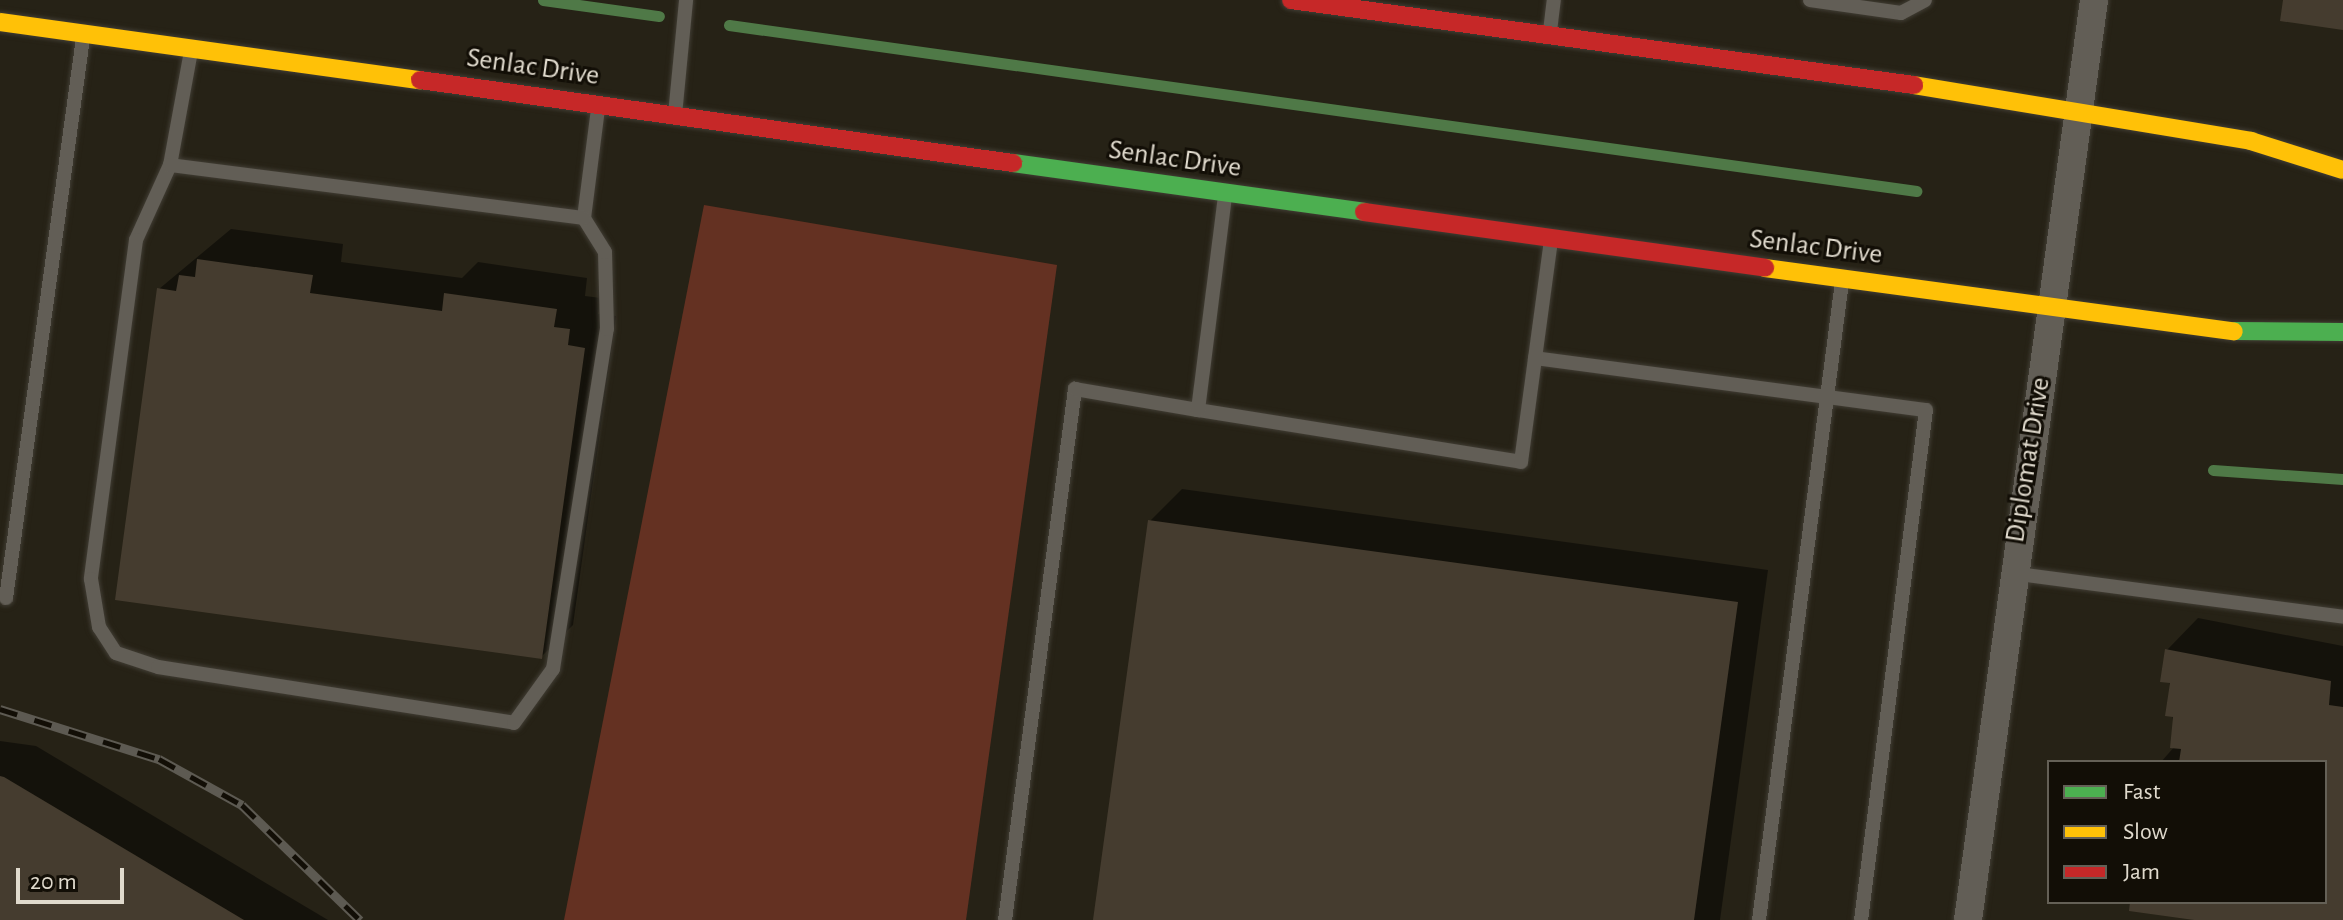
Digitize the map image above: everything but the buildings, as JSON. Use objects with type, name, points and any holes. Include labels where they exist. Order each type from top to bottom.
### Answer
[{"type":"street","points":[[1291,0],[2079,108],[2251,141],[2343,170]]},
{"type":"street","name":"Diplomat Drive","points":[[1968,920],[2011,573],[2094,0]]},
{"type":"street","name":"Senlac Drive","points":[[0,22],[599,104],[1225,195],[2051,305],[2220,331],[2343,332]]},
{"type":"lane","points":[[675,115],[686,0]]},
{"type":"lane","points":[[1549,35],[1554,0]]},
{"type":"lane","points":[[1810,0],[1901,13],[1925,0]]},
{"type":"lane","points":[[6,598],[83,33]]},
{"type":"lane","points":[[192,48],[170,165],[136,240],[91,579],[99,627],[116,653],[158,667],[514,723],[553,669],[607,329],[605,252],[584,218],[599,104]]},
{"type":"lane","points":[[170,165],[584,218]]},
{"type":"lane","points":[[1198,410],[1225,195]]},
{"type":"lane","points":[[1005,920],[1075,389],[1521,462],[1552,239]]},
{"type":"lane","points":[[1759,920],[1832,394],[1842,279]]},
{"type":"lane","points":[[1535,358],[1832,394],[1926,410],[1861,920]]},
{"type":"lane","points":[[2011,573],[2343,617]]},
{"type":"shaded area","points":[[704,205],[1057,265],[966,920],[564,920]]},
{"type":"waterway","points":[[543,0],[659,16]]},
{"type":"waterway","points":[[729,25],[1916,191]]},
{"type":"waterway","points":[[2213,470],[2343,479]]},
{"type":"railway","points":[[0,709],[159,759],[242,805],[360,920]]},
{"type":"traffic: fast","points":[[1013,163],[1364,212]]},
{"type":"traffic: fast","points":[[2234,331],[2343,332]]},
{"type":"traffic: slow","points":[[0,22],[420,80]]},
{"type":"traffic: slow","points":[[1914,85],[2251,141],[2343,170]]},
{"type":"traffic: slow","points":[[1765,268],[2234,331]]},
{"type":"traffic: jam","points":[[1291,0],[1914,85]]},
{"type":"traffic: jam","points":[[420,80],[1013,163]]},
{"type":"traffic: jam","points":[[1364,212],[1765,268]]}]
